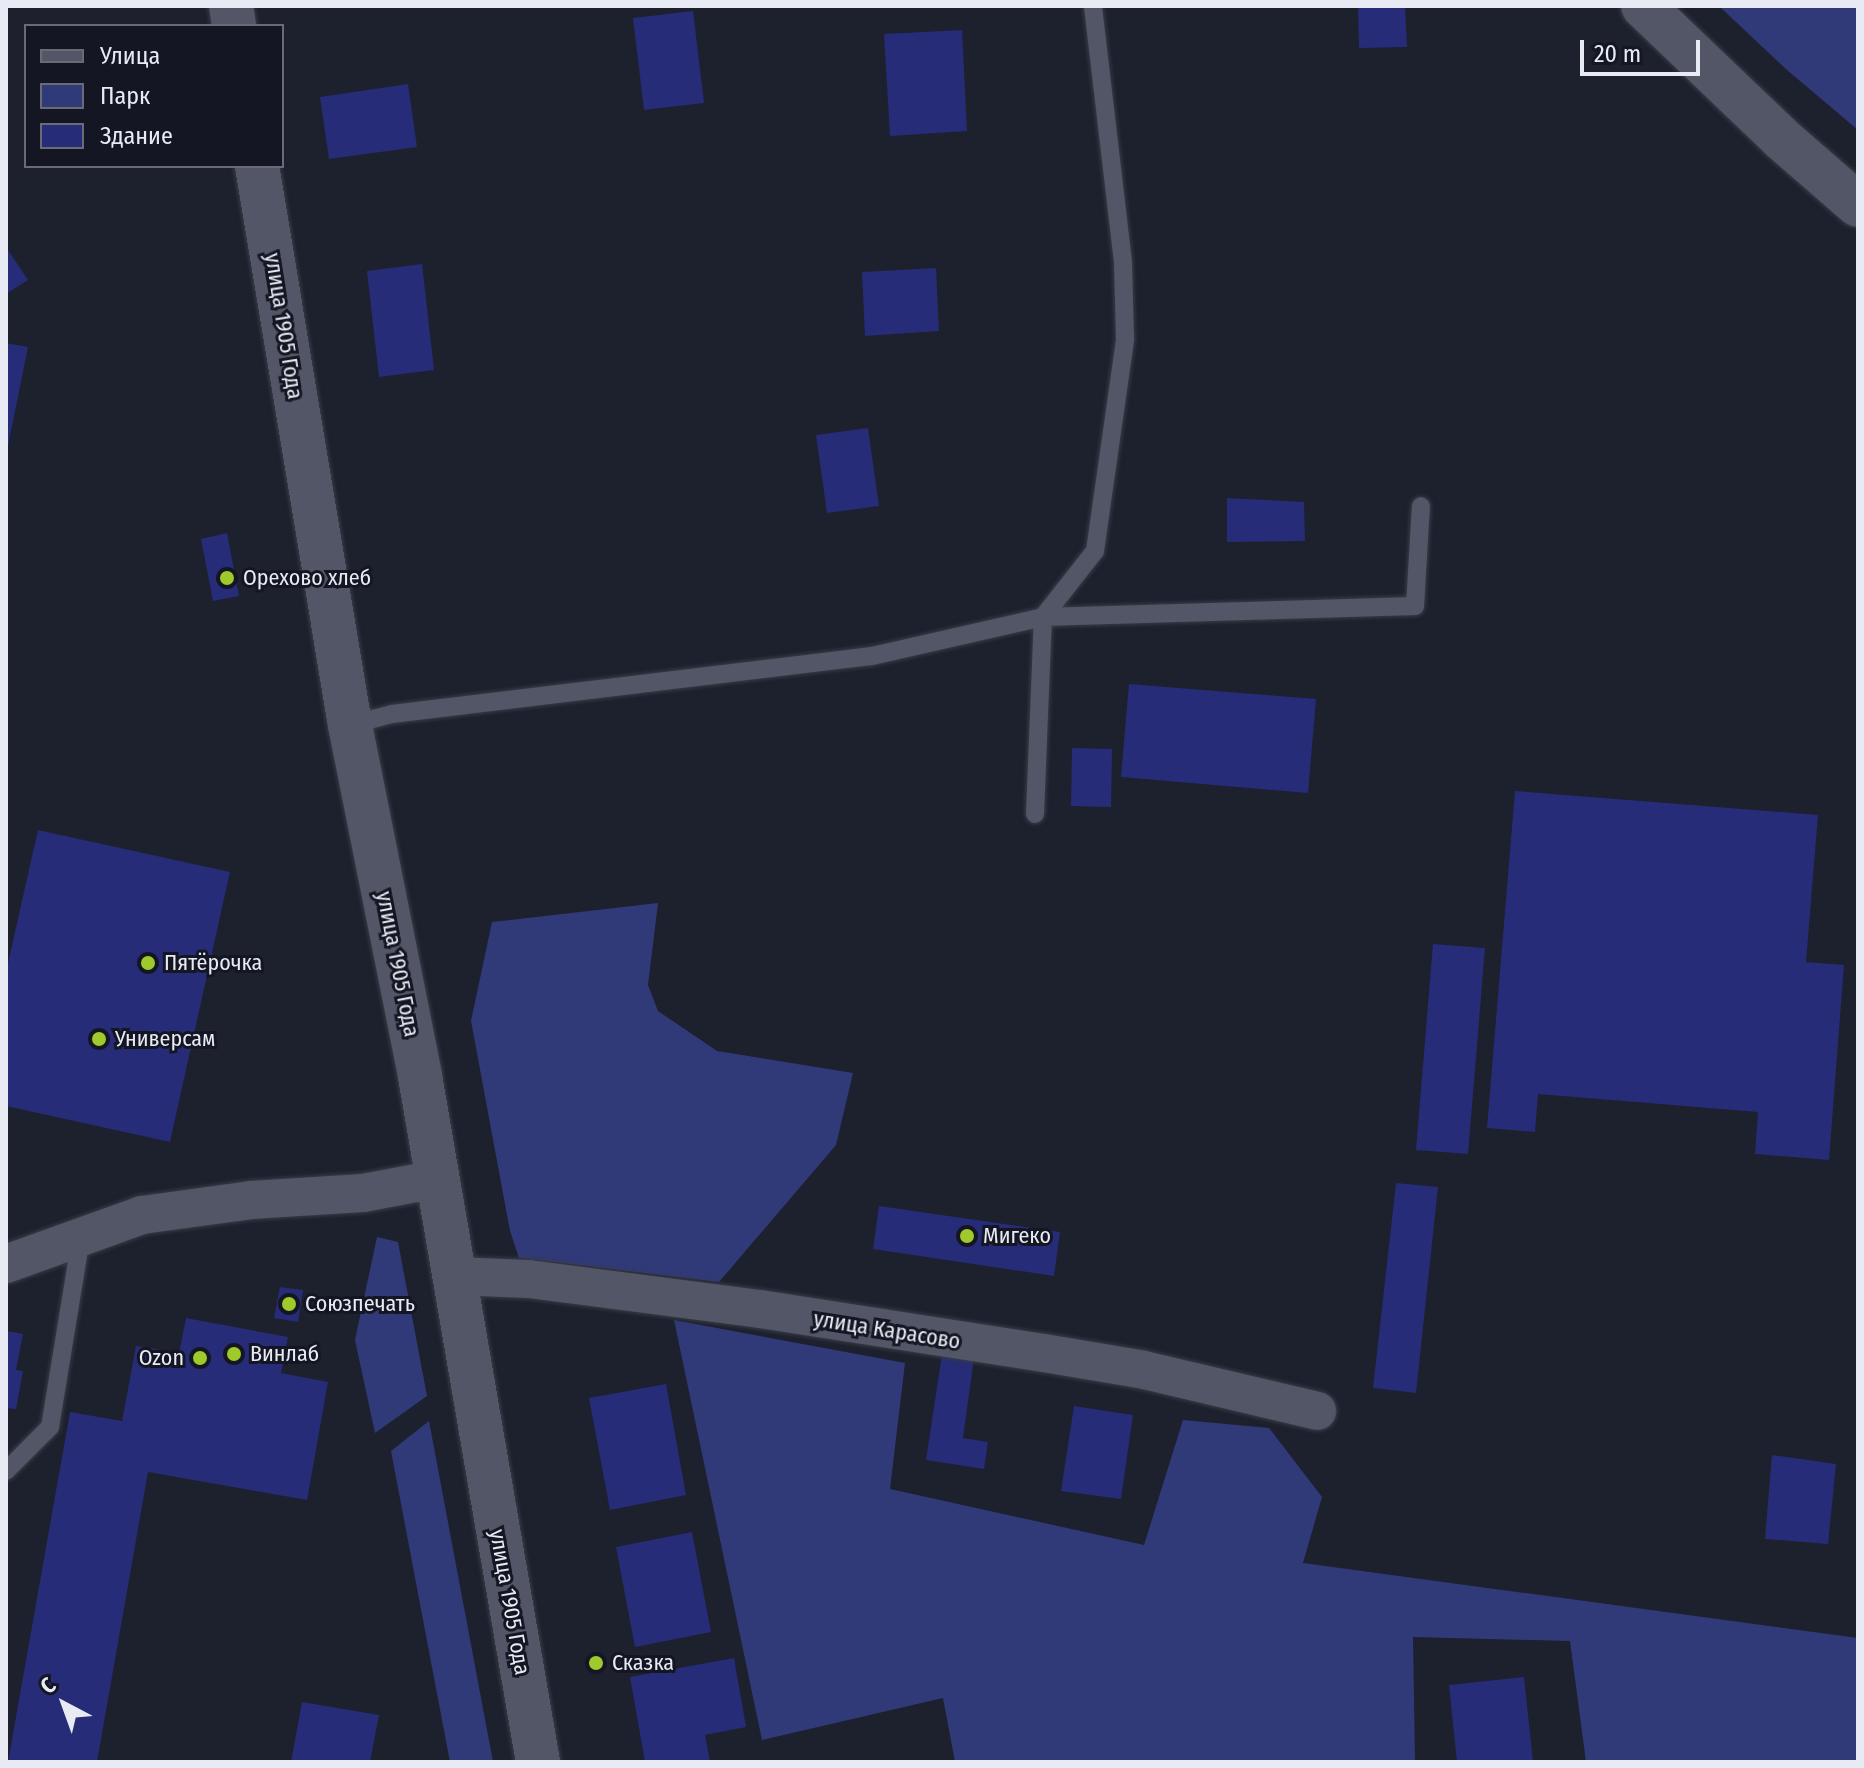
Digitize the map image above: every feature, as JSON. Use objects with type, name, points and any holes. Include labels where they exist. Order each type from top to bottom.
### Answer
[{"type":"street","points":[[1643,6],[1781,138],[1858,205]]},
{"type":"street","name":"улица 1905 Года","points":[[257,168],[350,725],[437,1179],[538,1762]]},
{"type":"street","points":[[6,1264],[142,1215],[251,1200],[363,1193],[437,1179]]},
{"type":"street","name":"улица Карасово","points":[[453,1276],[529,1279],[760,1309],[1044,1353],[1144,1370],[1317,1411]]},
{"type":"lane","points":[[1035,814],[1043,617],[1095,551],[1108,470],[1112,409],[1125,339],[1123,262],[1093,6]]},
{"type":"lane","points":[[350,725],[392,714],[872,656],[1043,617],[1415,606],[1421,506]]},
{"type":"lane","points":[[6,1471],[50,1427],[81,1237]]},
{"type":"green space","points":[[1719,6],[1858,6],[1858,130],[1787,70]]},
{"type":"green space","points":[[658,903],[648,985],[658,1011],[717,1051],[853,1073],[836,1145],[719,1282],[519,1258],[510,1231],[471,1021],[492,922]]},
{"type":"green space","points":[[377,1237],[398,1242],[427,1396],[375,1433],[355,1340]]},
{"type":"green space","points":[[674,1320],[905,1363],[890,1489],[1144,1545],[1183,1420],[1269,1428],[1322,1497],[1303,1563],[1858,1638],[1858,1762],[1586,1762],[1570,1641],[1413,1637],[1415,1762],[955,1762],[943,1698],[762,1740]]},
{"type":"green space","points":[[429,1421],[493,1762],[450,1762],[391,1451]]},
{"type":"building","points":[[1358,6],[1405,6],[1407,47],[1359,48]]},
{"type":"building","points":[[693,11],[704,103],[644,110],[633,18]]},
{"type":"building","points":[[962,30],[967,131],[890,136],[884,34]]},
{"type":"building","points":[[408,84],[417,147],[329,159],[320,97]]},
{"type":"building","points":[[6,247],[28,280],[6,294]]},
{"type":"building","points":[[422,264],[434,370],[379,377],[367,271]]},
{"type":"building","points":[[936,268],[939,331],[865,336],[862,272]]},
{"type":"building","points":[[6,343],[28,347],[7,451],[6,451]]},
{"type":"building","points":[[868,428],[879,506],[827,513],[816,435]]},
{"type":"building","points":[[1227,498],[1304,502],[1305,541],[1227,542]]},
{"type":"building","points":[[227,533],[239,596],[213,601],[201,539]]},
{"type":"building","points":[[1129,684],[1316,699],[1308,793],[1121,777]]},
{"type":"building","points":[[1072,748],[1112,749],[1111,807],[1071,806]]},
{"type":"building","points":[[1515,791],[1818,815],[1806,962],[1844,965],[1829,1160],[1755,1154],[1758,1112],[1538,1094],[1535,1132],[1487,1128]]},
{"type":"building","name":"Универсам","points":[[38,830],[230,872],[170,1142],[6,1106],[6,972]]},
{"type":"building","points":[[1433,944],[1485,948],[1468,1154],[1416,1150]]},
{"type":"building","points":[[1396,1183],[1438,1187],[1416,1393],[1373,1388]]},
{"type":"building","points":[[879,1206],[1060,1232],[1054,1276],[873,1249]]},
{"type":"building","name":"Союзпечать","points":[[280,1287],[303,1290],[298,1322],[274,1318]]},
{"type":"building","points":[[186,1318],[288,1337],[281,1373],[328,1382],[307,1500],[148,1472],[97,1762],[8,1762],[70,1412],[122,1421],[136,1346],[179,1353]]},
{"type":"building","points":[[6,1331],[23,1334],[16,1370],[23,1371],[16,1409],[6,1408]]},
{"type":"building","points":[[942,1354],[974,1358],[963,1438],[988,1442],[984,1469],[926,1460]]},
{"type":"building","points":[[666,1384],[686,1495],[610,1510],[589,1398]]},
{"type":"building","points":[[1074,1406],[1133,1415],[1121,1499],[1061,1491]]},
{"type":"building","points":[[1772,1455],[1836,1464],[1828,1544],[1765,1539]]},
{"type":"building","points":[[692,1532],[711,1632],[635,1647],[616,1547]]},
{"type":"building","points":[[734,1658],[746,1727],[705,1735],[710,1762],[645,1762],[630,1677]]},
{"type":"building","points":[[1524,1677],[1533,1762],[1457,1762],[1449,1685]]},
{"type":"building","points":[[302,1702],[379,1715],[370,1762],[291,1762]]},
{"type":"place","name":"Орехово хлеб","points":[[227,578]]},
{"type":"place","name":"Пятёрочка","points":[[148,963]]},
{"type":"place","name":"Универсам","points":[[99,1039]]},
{"type":"place","name":"Мигеко","points":[[967,1236]]},
{"type":"place","name":"Союзпечать","points":[[289,1304]]},
{"type":"place","name":"Винлаб","points":[[234,1354]]},
{"type":"place","name":"Ozon","points":[[200,1358]]},
{"type":"place","name":"Сказка","points":[[596,1663]]}]
